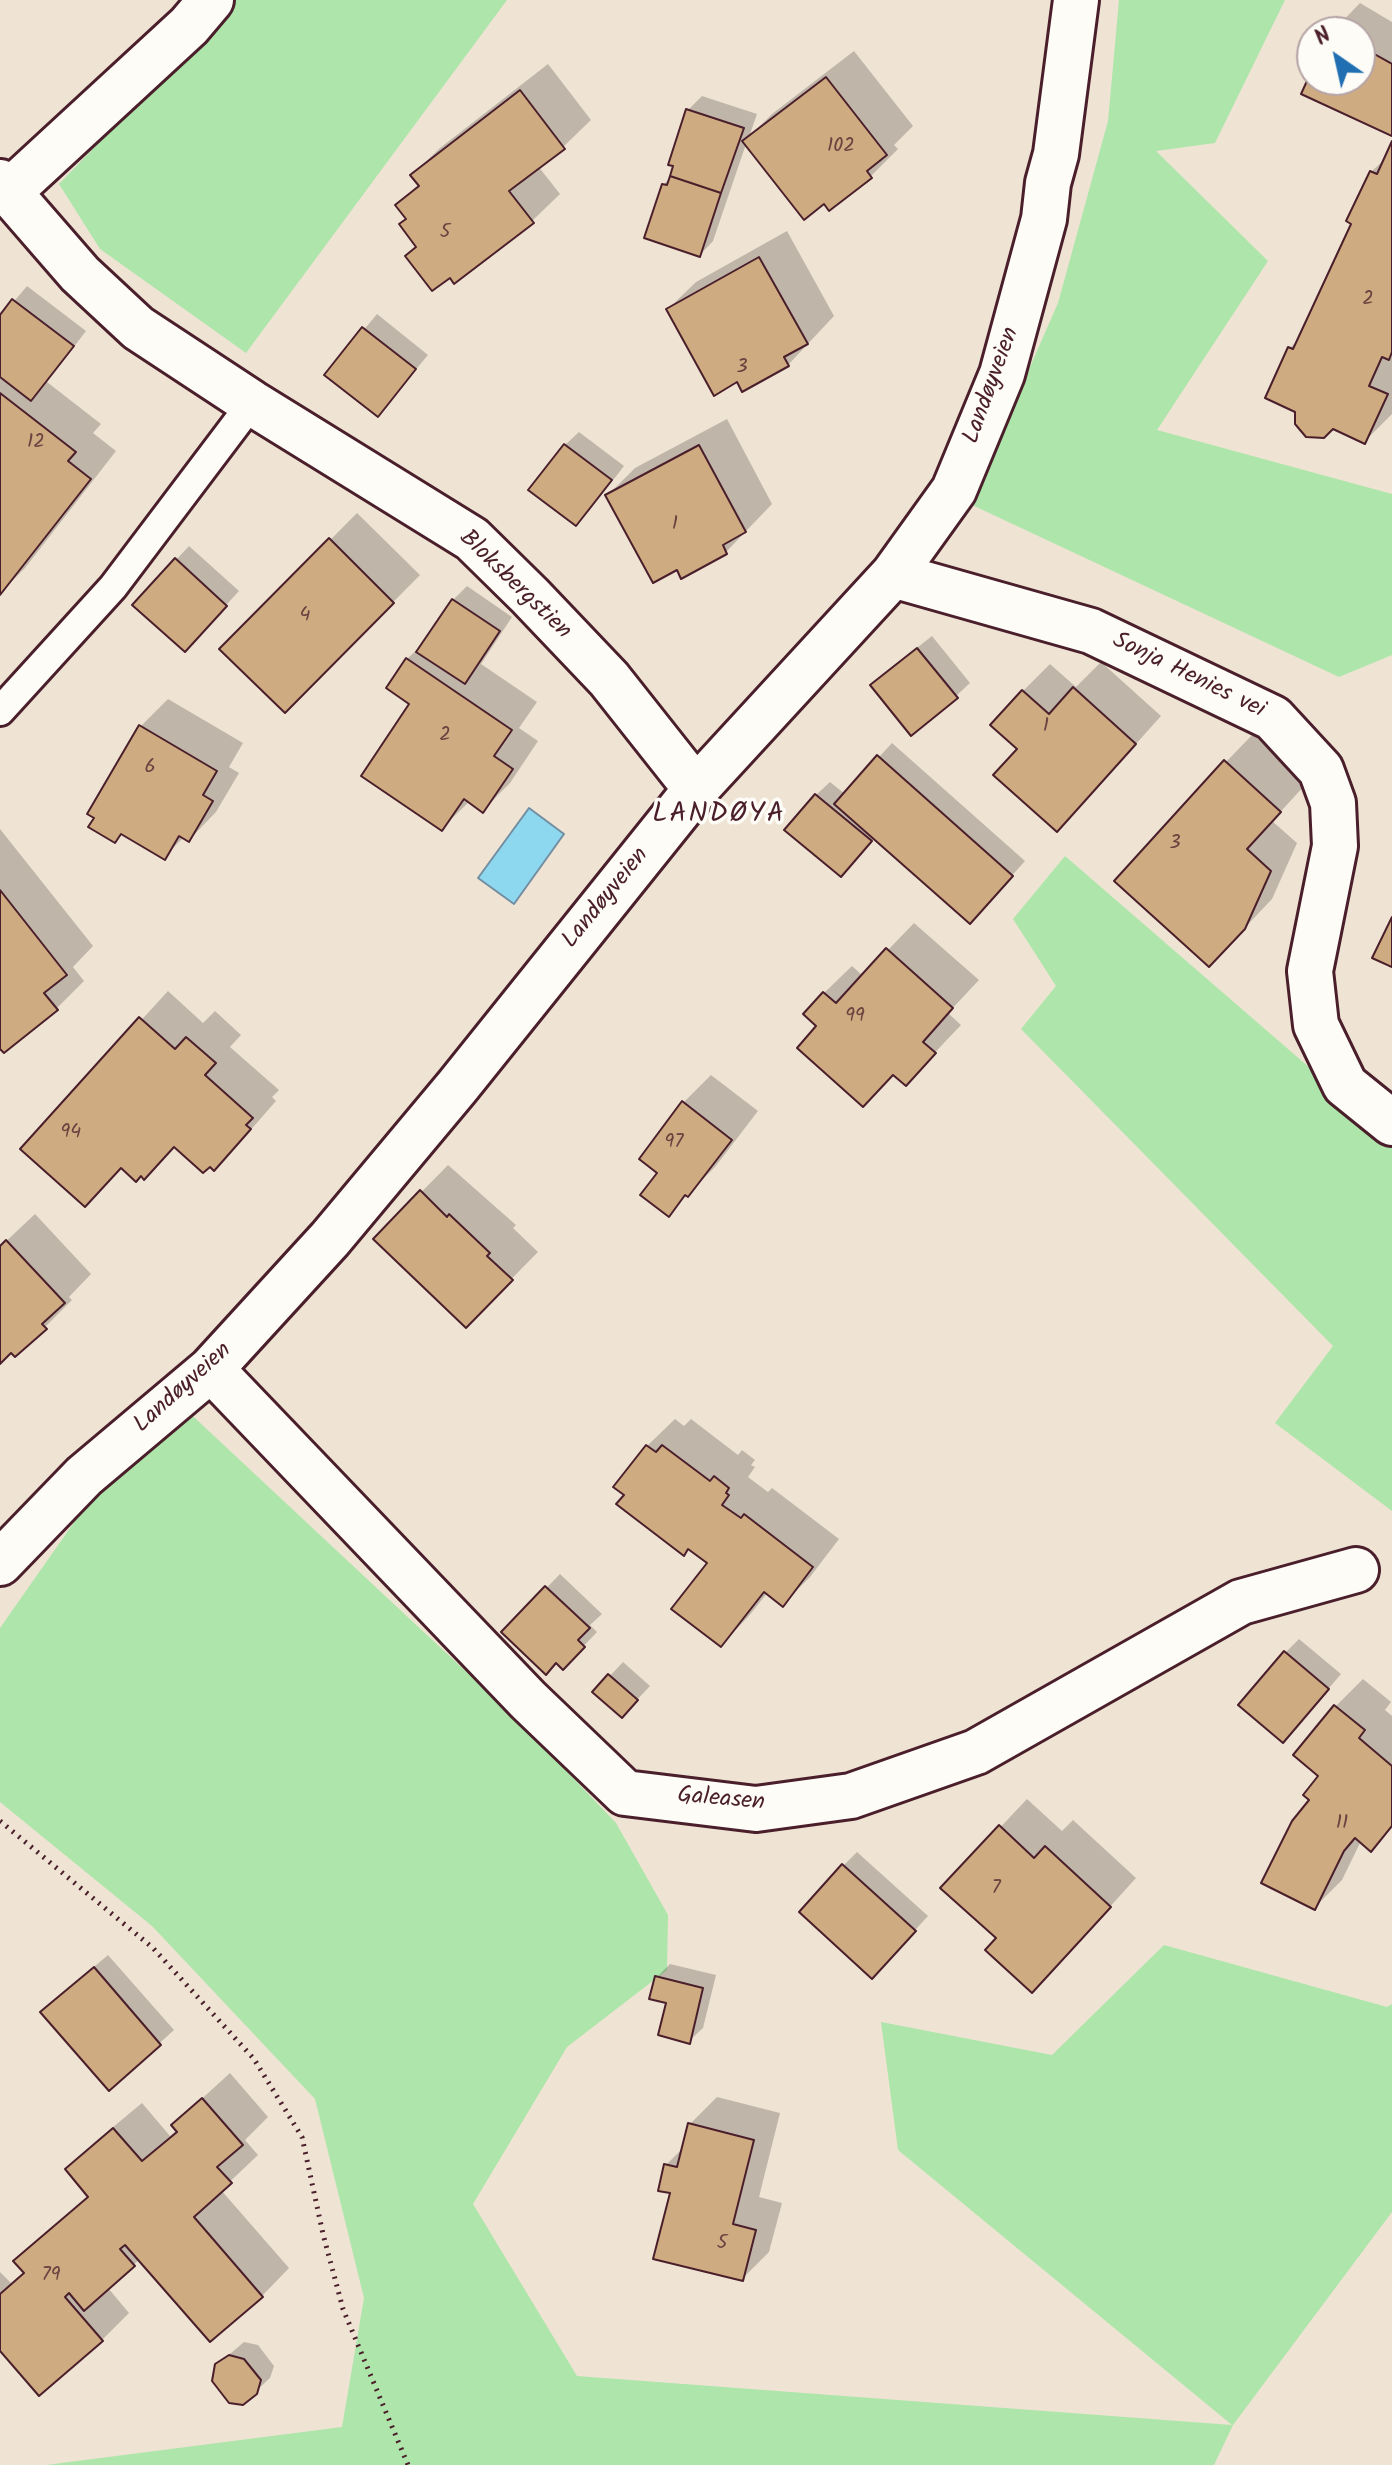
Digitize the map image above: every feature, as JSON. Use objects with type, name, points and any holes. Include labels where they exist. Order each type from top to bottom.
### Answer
[{"type":"street","name":"Bloksbergstien","points":[[211,0],[189,26],[4,187],[80,274],[138,328],[252,403],[472,539],[609,679],[696,789]]},
{"type":"street","name":"Landøyveien","points":[[0,1562],[84,1476],[211,1369],[330,1239],[448,1099],[696,789],[893,575],[919,541],[954,490],[1002,374],[1044,219],[1048,183],[1056,154],[1076,0]]},
{"type":"street","name":"Sonja Henies vei","points":[[893,575],[1091,631],[1273,718],[1321,770],[1333,803],[1335,846],[1310,971],[1316,1025],[1345,1085],[1392,1123]]},
{"type":"street","name":"Galeasen","points":[[211,1369],[528,1700],[625,1793],[756,1809],[851,1796],[976,1752],[1241,1602],[1356,1570]]},
{"type":"lane","points":[[0,711],[113,587],[252,403]]},
{"type":"path","points":[[0,1821],[153,1948],[254,2059],[302,2137],[343,2309],[408,2465]]},
{"type":"green space","points":[[236,0],[507,0],[246,353],[100,249],[59,184]]},
{"type":"green space","points":[[1119,0],[1285,0],[1215,143],[1156,151],[1268,261],[1157,430],[1392,494],[1392,655],[1339,677],[970,504],[1058,303],[1108,121]]},
{"type":"green space","points":[[1065,856],[1392,1139],[1392,1511],[1275,1423],[1333,1346],[1021,1029],[1056,986],[1013,919]]},
{"type":"green space","points":[[166,1391],[520,1722],[616,1823],[668,1915],[667,1970],[567,2047],[473,2204],[577,2376],[1232,2425],[898,2150],[881,2022],[1052,2055],[1164,1945],[1387,2007],[1392,2004],[1392,2212],[1233,2425],[1214,2465],[46,2465],[342,2427],[364,2298],[315,2099],[152,1926],[0,1802],[0,1628]]},
{"type":"water","points":[[529,808],[564,834],[514,904],[478,878]]},
{"type":"building","points":[[1376,55],[1392,64],[1392,136],[1305,96],[1376,96]]},
{"type":"building","points":[[826,77],[887,155],[867,171],[872,178],[829,211],[824,204],[804,220],[742,141]]},
{"type":"building","points":[[520,90],[565,149],[509,191],[534,223],[454,284],[450,278],[432,291],[405,256],[416,247],[399,224],[406,219],[395,205],[419,186],[410,175]]},
{"type":"building","points":[[686,109],[744,128],[721,193],[670,176],[673,166],[668,165]]},
{"type":"building","points":[[1392,141],[1392,352],[1389,360],[1382,357],[1369,386],[1388,394],[1365,444],[1333,429],[1324,438],[1306,437],[1295,424],[1295,412],[1265,398],[1288,347],[1293,349],[1351,224],[1346,221],[1370,171],[1377,174]]},
{"type":"building","points":[[670,176],[721,193],[700,257],[644,238],[662,184],[667,185]]},
{"type":"building","points":[[759,257],[808,344],[784,357],[789,366],[742,392],[737,382],[714,396],[666,309]]},
{"type":"building","points":[[12,299],[74,346],[31,401],[0,377],[0,315]]},
{"type":"building","points":[[362,327],[416,369],[378,417],[324,375]]},
{"type":"building","points":[[0,393],[76,452],[68,461],[91,479],[0,595]]},
{"type":"building","points":[[564,444],[612,480],[576,526],[528,490]]},
{"type":"building","points":[[699,445],[746,532],[723,545],[727,554],[681,579],[677,570],[653,583],[605,495]]},
{"type":"building","points":[[329,538],[394,603],[285,713],[219,649]]},
{"type":"building","points":[[175,558],[227,606],[185,652],[132,605]]},
{"type":"building","points":[[452,599],[500,631],[465,684],[416,652]]},
{"type":"building","points":[[917,648],[958,698],[911,736],[870,685]]},
{"type":"building","points":[[406,658],[512,730],[494,756],[513,769],[483,813],[464,799],[442,831],[361,776],[409,704],[386,688]]},
{"type":"building","points":[[1073,687],[1136,744],[1057,832],[993,775],[1017,749],[990,725],[1022,690],[1049,714]]},
{"type":"building","points":[[139,725],[217,771],[203,795],[213,801],[189,842],[179,836],[165,860],[121,834],[115,843],[88,827],[94,818],[87,814]]},
{"type":"building","points":[[877,755],[1013,876],[970,924],[834,804]]},
{"type":"building","points":[[1224,760],[1281,812],[1247,849],[1271,871],[1245,929],[1209,967],[1114,881]]},
{"type":"building","points":[[815,794],[872,841],[841,877],[784,830]]},
{"type":"building","points":[[0,890],[67,975],[44,993],[58,1010],[4,1053],[0,1049]]},
{"type":"building","points":[[1392,917],[1392,967],[1372,958]]},
{"type":"building","points":[[886,948],[953,1008],[923,1042],[936,1053],[906,1086],[893,1075],[863,1107],[797,1048],[816,1026],[803,1014],[823,992],[836,1003]]},
{"type":"building","points":[[139,1017],[175,1049],[186,1037],[216,1063],[205,1075],[253,1118],[246,1125],[251,1129],[214,1171],[210,1167],[203,1173],[174,1147],[144,1180],[141,1176],[136,1182],[121,1168],[85,1207],[20,1149]]},
{"type":"building","points":[[682,1101],[732,1140],[669,1217],[640,1195],[657,1173],[639,1159]]},
{"type":"building","points":[[420,1190],[490,1253],[487,1256],[513,1280],[466,1328],[373,1239]]},
{"type":"building","points":[[6,1240],[65,1303],[42,1324],[47,1329],[15,1357],[11,1353],[0,1364],[0,1246]]},
{"type":"building","points":[[646,1445],[656,1452],[662,1445],[710,1481],[714,1476],[729,1488],[726,1493],[729,1495],[722,1505],[741,1518],[744,1514],[813,1567],[783,1607],[764,1592],[721,1647],[671,1609],[707,1563],[688,1549],[684,1556],[616,1504],[624,1495],[613,1487]]},
{"type":"building","points":[[545,1586],[590,1628],[578,1640],[585,1647],[563,1670],[556,1663],[546,1675],[501,1632]]},
{"type":"building","points":[[1284,1651],[1329,1689],[1283,1743],[1238,1705]]},
{"type":"building","points":[[608,1674],[638,1700],[622,1718],[592,1692]]},
{"type":"building","points":[[1334,1705],[1365,1730],[1359,1738],[1392,1766],[1392,1826],[1371,1852],[1355,1838],[1344,1851],[1315,1910],[1261,1883],[1292,1821],[1309,1800],[1303,1795],[1318,1776],[1293,1755]]},
{"type":"building","points":[[999,1825],[1034,1858],[1045,1846],[1111,1907],[1032,1993],[985,1950],[996,1938],[940,1888]]},
{"type":"building","points":[[842,1864],[916,1931],[872,1979],[799,1912]]},
{"type":"building","points":[[94,1967],[161,2045],[109,2091],[40,2012]]},
{"type":"building","points":[[655,1976],[703,1988],[690,2044],[658,2035],[666,2003],[649,1999]]},
{"type":"building","points":[[202,2098],[243,2145],[217,2167],[232,2183],[194,2217],[263,2297],[210,2342],[125,2245],[120,2249],[135,2266],[84,2311],[69,2293],[65,2297],[103,2341],[39,2396],[0,2351],[0,2294],[24,2273],[13,2261],[88,2197],[65,2169],[113,2128],[142,2161],[177,2132],[171,2125]]},
{"type":"building","points":[[688,2123],[754,2140],[733,2224],[756,2230],[743,2281],[653,2259],[670,2193],[658,2191],[664,2164],[677,2167]]},
{"type":"building","points":[[229,2355],[244,2359],[261,2380],[257,2394],[243,2405],[229,2403],[212,2381],[215,2364]]},
{"type":"district","name":"LANDØYA","points":[[719,816]]}]
